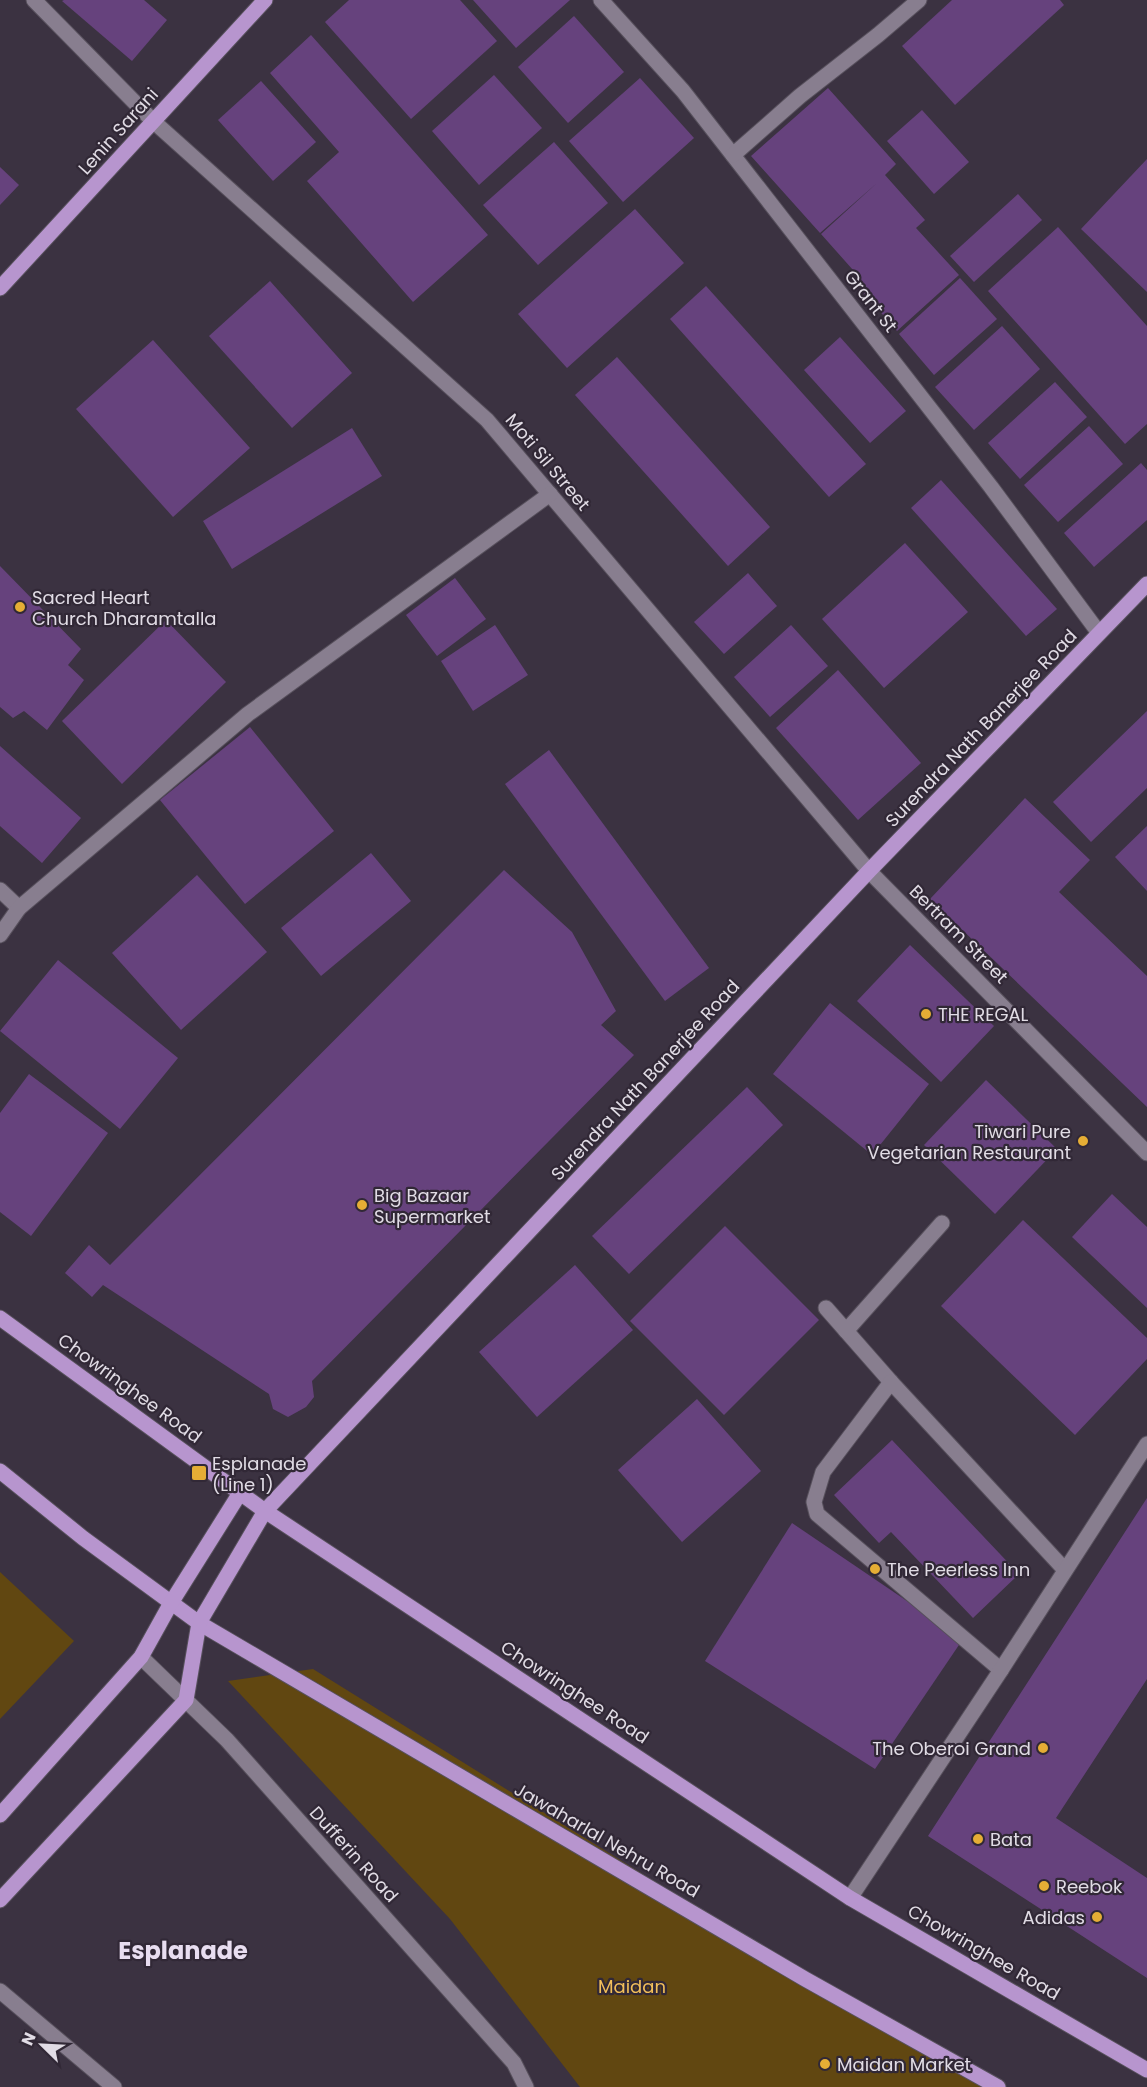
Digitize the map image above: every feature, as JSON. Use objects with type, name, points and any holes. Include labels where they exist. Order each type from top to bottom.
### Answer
[{"type":"main road","name":"Lenin Sarani","points":[[0,288],[265,0]]},
{"type":"main road","name":"Surendra Nath Banerjee Road","points":[[199,1623],[265,1511],[869,871],[1147,584]]},
{"type":"main road","name":"Chowringhee Road","points":[[0,1318],[265,1511],[850,1898],[1147,2070]]},
{"type":"main road","points":[[0,1471],[83,1538],[199,1623],[186,1700],[0,1900]]},
{"type":"main road","points":[[0,1815],[141,1657],[171,1603],[240,1493]]},
{"type":"main road","name":"Jawaharlal Nehru Road","points":[[199,1623],[804,1979],[998,2087]]},
{"type":"street","name":"Moti Sil Street","points":[[34,0],[153,121],[487,420],[869,871]]},
{"type":"street","name":"Grant St","points":[[601,0],[683,91],[991,487],[1099,633]]},
{"type":"street","points":[[733,155],[800,96],[919,0]]},
{"type":"street","points":[[0,935],[19,908],[248,714],[550,494]]},
{"type":"street","name":"Bertram Street","points":[[869,871],[1147,1152]]},
{"type":"street","points":[[0,890],[19,908]]},
{"type":"street","points":[[846,1331],[942,1223]]},
{"type":"street","points":[[826,1308],[891,1382],[1065,1570]]},
{"type":"street","points":[[891,1382],[823,1472],[814,1502],[817,1514],[1001,1670]]},
{"type":"street","points":[[850,1898],[1147,1444]]},
{"type":"street","name":"Dufferin Road","points":[[141,1657],[227,1740],[514,2063],[526,2087]]},
{"type":"street","points":[[0,1991],[114,2087]]},
{"type":"green space","points":[[0,1572],[74,1641],[0,1719]]},
{"type":"green space","name":"Maidan","points":[[313,1669],[985,2087],[580,2087],[450,1919],[228,1681]]},
{"type":"building","points":[[144,0],[167,20],[132,61],[62,1]]},
{"type":"building","points":[[349,0],[460,0],[497,41],[411,119],[325,22]]},
{"type":"building","points":[[473,0],[570,0],[516,48]]},
{"type":"building","points":[[952,0],[1060,0],[1064,5],[955,105],[902,46]]},
{"type":"building","points":[[574,16],[624,72],[568,123],[518,67]]},
{"type":"building","points":[[311,35],[488,235],[413,302],[307,181],[339,152],[270,73]]},
{"type":"building","points":[[494,75],[542,128],[479,185],[432,131]]},
{"type":"building","points":[[640,78],[694,138],[623,202],[569,141]]},
{"type":"building","points":[[261,81],[316,142],[273,181],[218,120]]},
{"type":"building","points":[[828,88],[896,164],[885,175],[925,220],[916,228],[959,275],[897,331],[856,284],[861,279],[821,234],[877,183],[820,233],[751,156]]},
{"type":"building","points":[[922,110],[969,162],[934,194],[887,141]]},
{"type":"building","points":[[554,142],[608,203],[538,265],[483,205]]},
{"type":"building","points":[[1147,159],[1147,292],[1081,229]]},
{"type":"building","points":[[0,167],[19,185],[0,205]]},
{"type":"building","points":[[1018,194],[1042,220],[974,282],[950,256]]},
{"type":"building","points":[[635,209],[684,263],[567,368],[518,314]]},
{"type":"building","points":[[1058,227],[1147,326],[1147,424],[1125,444],[988,291]]},
{"type":"building","points":[[960,278],[997,319],[934,375],[899,334]]},
{"type":"building","points":[[270,281],[352,373],[292,428],[209,336]]},
{"type":"building","points":[[706,286],[866,464],[829,497],[670,319]]},
{"type":"building","points":[[1002,326],[1040,369],[974,430],[935,387]]},
{"type":"building","points":[[840,337],[906,411],[870,443],[804,370]]},
{"type":"building","points":[[153,340],[250,448],[173,517],[76,409]]},
{"type":"building","points":[[617,357],[770,527],[728,566],[575,395]]},
{"type":"building","points":[[1055,382],[1087,417],[1020,479],[988,443]]},
{"type":"building","points":[[1089,426],[1123,464],[1058,522],[1024,485]]},
{"type":"building","points":[[352,428],[382,476],[232,569],[203,521]]},
{"type":"building","points":[[1141,463],[1147,470],[1147,520],[1094,567],[1064,533]]},
{"type":"building","points":[[941,480],[1057,609],[1026,636],[911,508]]},
{"type":"building","points":[[905,543],[968,612],[884,688],[822,619]]},
{"type":"building","name":"Sacred Heart Church Dharamtalla","points":[[0,566],[81,649],[68,665],[84,680],[47,730],[24,711],[13,718],[0,707]]},
{"type":"building","points":[[748,573],[777,606],[724,654],[694,622]]},
{"type":"building","points":[[455,578],[486,619],[437,656],[406,615]]},
{"type":"building","points":[[166,620],[226,682],[122,784],[62,721]]},
{"type":"building","points":[[495,625],[528,675],[473,711],[441,661]]},
{"type":"building","points":[[791,625],[828,666],[770,717],[734,677]]},
{"type":"building","points":[[838,670],[921,763],[858,820],[776,728]]},
{"type":"building","points":[[1147,711],[1147,788],[1091,842],[1053,802]]},
{"type":"building","points":[[250,727],[334,831],[245,904],[160,800]]},
{"type":"building","points":[[0,746],[81,818],[42,863],[0,826]]},
{"type":"building","points":[[549,750],[709,968],[665,1001],[505,784]]},
{"type":"building","points":[[1025,798],[1090,860],[1059,892],[1147,976],[1147,1107],[930,899]]},
{"type":"building","points":[[1147,826],[1147,891],[1115,857]]},
{"type":"building","points":[[371,853],[411,901],[321,976],[281,928]]},
{"type":"building","points":[[504,870],[572,932],[616,1011],[601,1025],[634,1055],[312,1381],[314,1397],[306,1407],[288,1417],[273,1409],[269,1394],[103,1285],[92,1297],[65,1273],[89,1245],[110,1265]]},
{"type":"building","points":[[197,875],[267,952],[181,1030],[112,953]]},
{"type":"building","name":"THE REGAL","points":[[910,945],[994,1026],[941,1082],[857,1001]]},
{"type":"building","points":[[58,960],[178,1058],[120,1129],[0,1031]]},
{"type":"building","points":[[830,1003],[929,1084],[872,1155],[773,1074]]},
{"type":"building","points":[[29,1074],[108,1133],[31,1236],[0,1212],[0,1113]]},
{"type":"building","points":[[986,1080],[1057,1149],[995,1214],[924,1145]]},
{"type":"building","points":[[747,1087],[783,1125],[629,1274],[592,1236]]},
{"type":"building","points":[[1112,1194],[1147,1227],[1147,1308],[1072,1237]]},
{"type":"building","points":[[1023,1220],[1147,1338],[1147,1359],[1075,1435],[941,1306]]},
{"type":"building","points":[[725,1226],[819,1320],[724,1415],[630,1321]]},
{"type":"building","points":[[575,1265],[633,1330],[537,1417],[479,1352]]},
{"type":"building","points":[[697,1399],[761,1471],[682,1542],[618,1470]]},
{"type":"building","points":[[892,1440],[1019,1574],[973,1618],[891,1532],[879,1543],[834,1495]]},
{"type":"building","name":"The Oberoi Grand","points":[[1147,1498],[1147,1679],[1056,1818],[1147,1878],[1147,1978],[928,1836]]},
{"type":"building","points":[[792,1523],[963,1639],[875,1769],[705,1661]]},
{"type":"place","name":"Sacred Heart Church Dharamtalla","points":[[20,607]]},
{"type":"place","name":"THE REGAL","points":[[926,1014]]},
{"type":"place","name":"Tiwari Pure Vegetarian Restaurant","points":[[1083,1141]]},
{"type":"place","name":"Big Bazaar Supermarket","points":[[362,1205]]},
{"type":"place","name":"Esplanade (Line 1)","points":[[199,1473]]},
{"type":"place","name":"The Peerless Inn","points":[[875,1569]]},
{"type":"place","name":"The Oberoi Grand","points":[[1043,1748]]},
{"type":"place","name":"Bata","points":[[978,1839]]},
{"type":"place","name":"Reebok","points":[[1044,1886]]},
{"type":"place","name":"Adidas","points":[[1097,1917]]},
{"type":"place","name":"Maidan Market","points":[[825,2064]]},
{"type":"district","name":"Esplanade","points":[[183,1950]]}]
